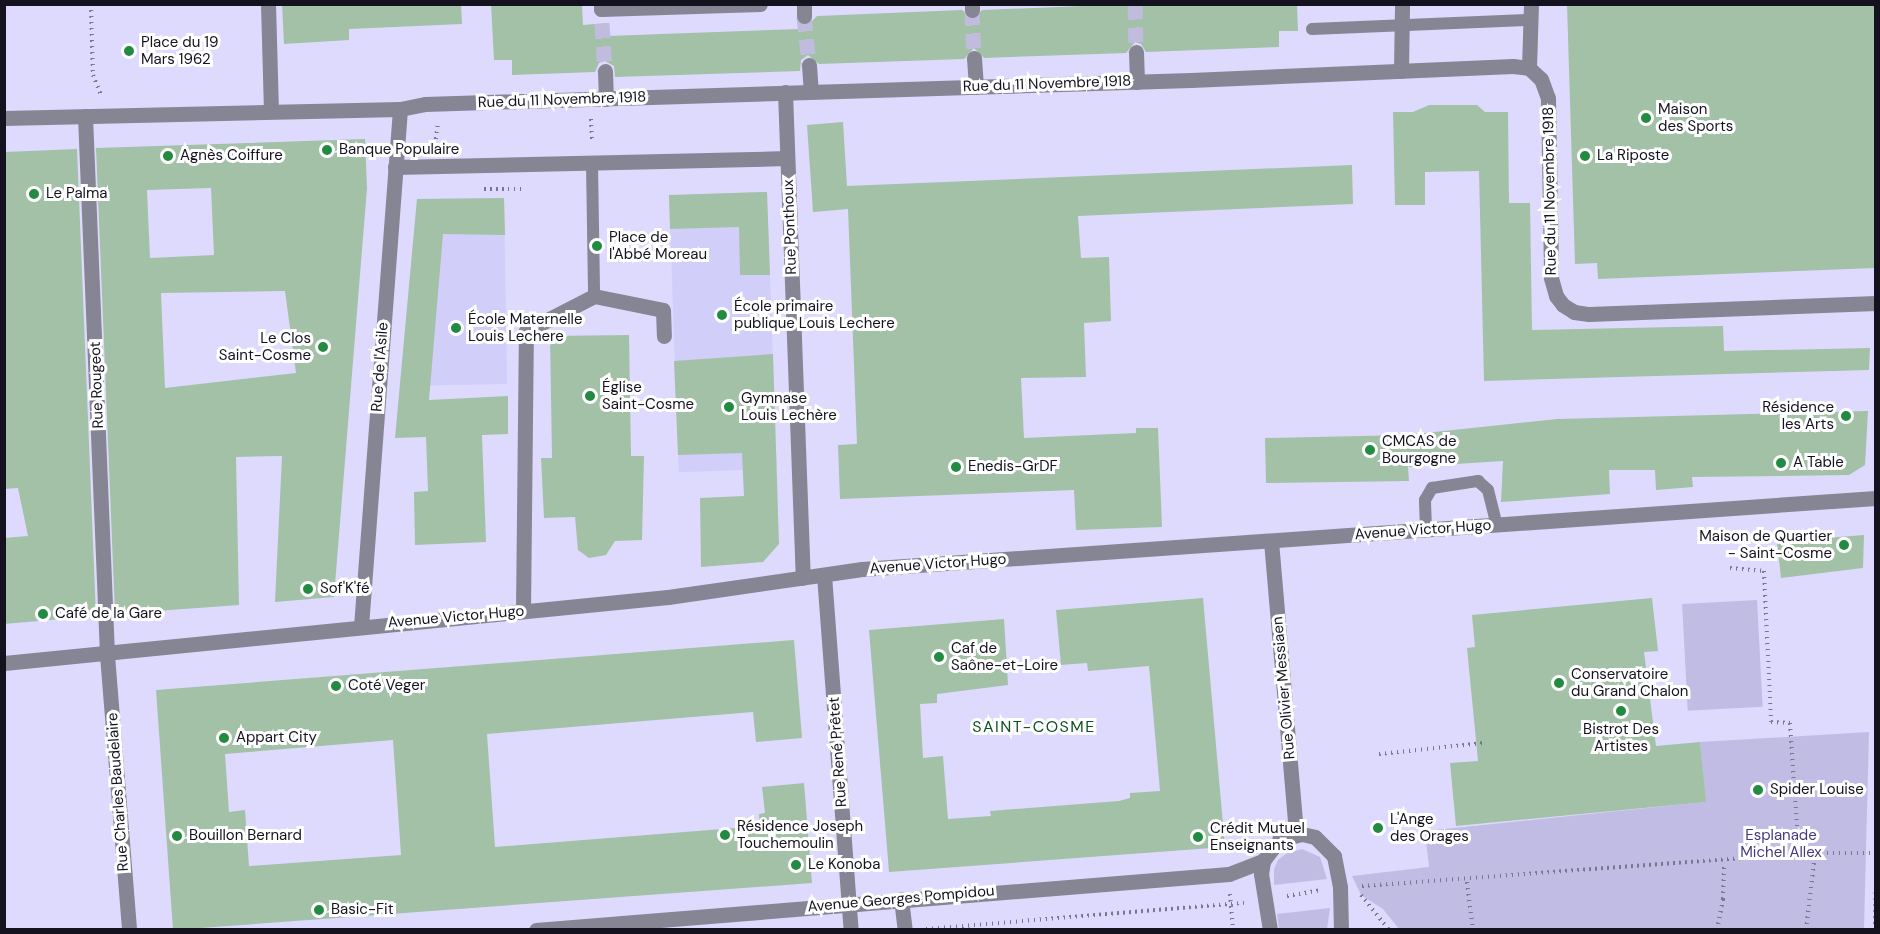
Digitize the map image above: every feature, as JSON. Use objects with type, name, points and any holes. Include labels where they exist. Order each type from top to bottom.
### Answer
[{"type":"street","points":[[268,4],[272,110]]},
{"type":"street","points":[[601,12],[760,4]]},
{"type":"street","points":[[1401,70],[1402,4]]},
{"type":"street","points":[[1529,68],[1531,12]]},
{"type":"street","points":[[1136,52],[1137,82]]},
{"type":"street","points":[[974,58],[976,87]]},
{"type":"street","points":[[809,65],[811,91]]},
{"type":"street","name":"Rue du 11 Novembre 1918","points":[[4,118],[272,110],[400,109],[425,104],[1137,82],[1401,70],[1529,68],[1541,79],[1548,98],[1551,278],[1556,296],[1563,305],[1574,312],[1589,314],[1875,303]]},
{"type":"street","points":[[598,100],[605,72]]},
{"type":"street","name":"Rue Ponthoux","points":[[785,92],[804,578]]},
{"type":"street","name":"Rue de l'Asile","points":[[362,626],[400,109]]},
{"type":"street","name":"Rue Rougeot","points":[[85,116],[107,655]]},
{"type":"street","points":[[395,167],[788,158]]},
{"type":"street","points":[[523,611],[526,331],[594,296],[663,310],[664,336]]},
{"type":"street","name":"Avenue Victor Hugo","points":[[4,663],[107,655],[362,626],[668,597],[824,574],[1875,498]]},
{"type":"street","name":"Rue Olivier Messiaen","points":[[1271,541],[1296,835]]},
{"type":"street","name":"Rue René Prêtet","points":[[824,574],[851,930]]},
{"type":"street","name":"Rue Charles Baudelaire","points":[[107,655],[129,930]]},
{"type":"street","points":[[1270,930],[1263,861],[1279,840],[1296,835],[1315,837],[1326,845],[1334,856],[1346,887],[1341,930]]},
{"type":"street","name":"Avenue Georges Pompidou","points":[[536,930],[1229,874],[1263,861]]},
{"type":"street","points":[[902,899],[904,930]]},
{"type":"lane","points":[[1312,29],[1400,25],[1531,12]]},
{"type":"lane","points":[[592,163],[594,296]]},
{"type":"lane","points":[[1426,530],[1425,500],[1432,488],[1478,482],[1488,490],[1497,525]]},
{"type":"path","points":[[91,4],[93,75],[108,115]]},
{"type":"path","points":[[592,163],[598,100]]},
{"type":"path","points":[[1730,568],[1764,571],[1771,722],[1790,723],[1799,855]]},
{"type":"path","points":[[1379,754],[1483,743]]},
{"type":"path","points":[[919,930],[1231,905],[1346,887],[1467,882],[1724,863],[1799,855],[1875,853]]},
{"type":"path","points":[[1806,930],[1815,854]]},
{"type":"path","points":[[1717,930],[1723,899],[1724,863]]},
{"type":"path","points":[[1229,874],[1233,930]]},
{"type":"path","points":[[1467,882],[1473,930]]},
{"type":"path","points":[[1346,887],[1370,904],[1389,930]]},
{"type":"path","points":[[1875,891],[1875,930]]},
{"type":"shaded area","name":"École primaire publique Louis Lechere","points":[[767,192],[777,469],[679,472],[669,195]]},
{"type":"shaded area","name":"École Maternelle Louis Lechere","points":[[504,198],[507,384],[400,386],[417,199]]},
{"type":"green space","points":[[1757,600],[1763,707],[1688,711],[1682,604]]},
{"type":"green space","name":"Esplanade Michel Allex","points":[[1869,732],[1864,929],[1399,929],[1383,909],[1361,895],[1352,876],[1429,867],[1425,831],[1705,802],[1700,742]]},
{"type":"green space","points":[[1302,849],[1320,857],[1327,879],[1274,885],[1274,869],[1278,860],[1287,853]]},
{"type":"green space","points":[[1330,908],[1327,929],[1279,928],[1277,914]]},
{"type":"building","points":[[282,4],[461,4],[462,24],[349,29],[349,40],[284,44]]},
{"type":"building","points":[[491,4],[582,4],[583,25],[607,23],[608,36],[799,29],[798,24],[808,25],[817,16],[962,10],[973,20],[982,10],[1132,4],[1297,4],[1298,31],[1279,31],[1279,47],[1146,52],[1141,44],[1135,42],[1126,53],[984,58],[974,48],[964,59],[819,64],[808,55],[801,60],[800,71],[615,77],[614,66],[605,61],[599,63],[595,72],[512,75],[512,60],[494,60]]},
{"type":"building","points":[[1567,4],[1875,4],[1875,268],[1598,279],[1597,263],[1575,264]]},
{"type":"building","points":[[1429,105],[1477,105],[1485,112],[1508,112],[1509,203],[1530,203],[1532,330],[1723,326],[1724,351],[1870,348],[1869,370],[1484,381],[1479,171],[1425,172],[1425,205],[1395,205],[1393,112],[1413,112]]},
{"type":"building","points":[[843,122],[847,186],[1352,165],[1353,204],[1078,216],[1081,258],[1109,257],[1111,321],[1084,323],[1086,377],[1021,378],[1024,438],[1136,433],[1136,428],[1158,428],[1162,527],[1076,530],[1074,490],[840,499],[838,445],[857,444],[848,209],[813,212],[807,125]]},
{"type":"building","points":[[365,139],[367,188],[334,597],[275,602],[282,456],[236,457],[239,605],[115,614],[96,148]],"holes":[[[211,188],[214,255],[150,258],[147,190]],[[285,291],[296,373],[165,388],[161,293]]]},
{"type":"building","points":[[77,149],[96,616],[4,624],[4,538],[28,536],[18,488],[4,489],[4,152]]},
{"type":"building","points":[[767,192],[770,275],[740,275],[739,227],[670,229],[669,195]]},
{"type":"building","points":[[504,198],[505,235],[443,234],[429,400],[508,396],[508,434],[482,435],[486,542],[415,545],[414,492],[428,491],[426,437],[395,438],[417,199]]},
{"type":"building","name":"Église Saint-Cosme","points":[[629,335],[631,456],[644,456],[642,540],[615,541],[606,555],[589,558],[578,550],[575,517],[544,518],[541,458],[552,458],[550,336]]},
{"type":"building","points":[[773,354],[779,544],[763,562],[701,567],[700,498],[744,496],[742,453],[678,455],[674,361]]},
{"type":"building","points":[[1868,411],[1865,465],[1849,475],[1692,477],[1693,487],[1656,490],[1655,470],[1609,470],[1610,494],[1501,502],[1503,461],[1408,467],[1409,481],[1266,483],[1265,438],[1406,435],[1557,419]]},
{"type":"building","points":[[1864,535],[1863,568],[1781,578],[1777,542]]},
{"type":"building","points":[[1203,598],[1225,847],[889,872],[869,630],[1004,619],[1008,685],[937,694],[937,703],[920,704],[923,758],[943,756],[948,819],[991,816],[990,811],[1119,801],[1130,798],[1130,793],[1160,791],[1149,666],[1088,671],[1087,663],[1061,665],[1056,610]]},
{"type":"building","name":"Conservatoire du Grand Chalon","points":[[1652,598],[1658,651],[1644,652],[1656,746],[1700,742],[1706,802],[1456,826],[1450,763],[1478,761],[1467,648],[1475,647],[1472,615]]},
{"type":"building","points":[[794,640],[802,738],[756,742],[753,712],[487,734],[495,847],[760,826],[759,814],[765,813],[762,787],[804,783],[812,883],[173,930],[156,690]],"holes":[[[393,740],[401,855],[249,866],[245,810],[229,812],[225,754]]]},
{"type":"tunnel","points":[[1135,4],[1136,52]]},
{"type":"tunnel","points":[[972,10],[974,58]]},
{"type":"tunnel","points":[[804,16],[809,65]]},
{"type":"tunnel","points":[[602,23],[605,71]]},
{"type":"place","name":"Place du 19 Mars 1962","points":[[129,51]]},
{"type":"place","name":"Maison des Sports","points":[[1646,118]]},
{"type":"place","name":"Banque Populaire","points":[[327,150]]},
{"type":"place","name":"Agnès Coiffure","points":[[168,156]]},
{"type":"place","name":"La Riposte","points":[[1585,156]]},
{"type":"place","name":"Le Palma","points":[[34,194]]},
{"type":"place","name":"Place de l'Abbé Moreau","points":[[597,246]]},
{"type":"place","name":"École primaire publique Louis Lechere","points":[[722,315]]},
{"type":"place","name":"École Maternelle Louis Lechere","points":[[456,328]]},
{"type":"place","name":"Le Clos Saint-Cosme","points":[[323,347]]},
{"type":"place","name":"Église Saint-Cosme","points":[[590,396]]},
{"type":"place","name":"Gymnase Louis Lechère","points":[[729,407]]},
{"type":"place","name":"Résidence les Arts","points":[[1846,416]]},
{"type":"place","name":"CMCAS de Bourgogne","points":[[1370,450]]},
{"type":"place","name":"A Table","points":[[1781,463]]},
{"type":"place","name":"Enedis-GrDF","points":[[956,467]]},
{"type":"place","name":"Maison de Quartier - Saint-Cosme","points":[[1844,545]]},
{"type":"place","name":"Sof'K'fé","points":[[308,589]]},
{"type":"place","name":"Café de la Gare","points":[[43,614]]},
{"type":"place","name":"Caf de Saône-et-Loire","points":[[939,657]]},
{"type":"place","name":"Conservatoire du Grand Chalon","points":[[1559,683]]},
{"type":"place","name":"Coté Veger","points":[[336,686]]},
{"type":"place","name":"Bistrot Des Artistes","points":[[1621,711]]},
{"type":"place","name":"Appart City","points":[[224,738]]},
{"type":"place","name":"Spider Louise","points":[[1758,790]]},
{"type":"place","name":"L'Ange des Orages","points":[[1378,828]]},
{"type":"place","name":"Résidence Joseph Touchemoulin","points":[[725,835]]},
{"type":"place","name":"Bouillon Bernard","points":[[177,836]]},
{"type":"place","name":"Crédit Mutuel Enseignants","points":[[1198,837]]},
{"type":"place","name":"Le Konoba","points":[[796,865]]},
{"type":"place","name":"Basic-Fit","points":[[319,910]]},
{"type":"district","name":"SAINT-COSME","points":[[1034,727]]}]
